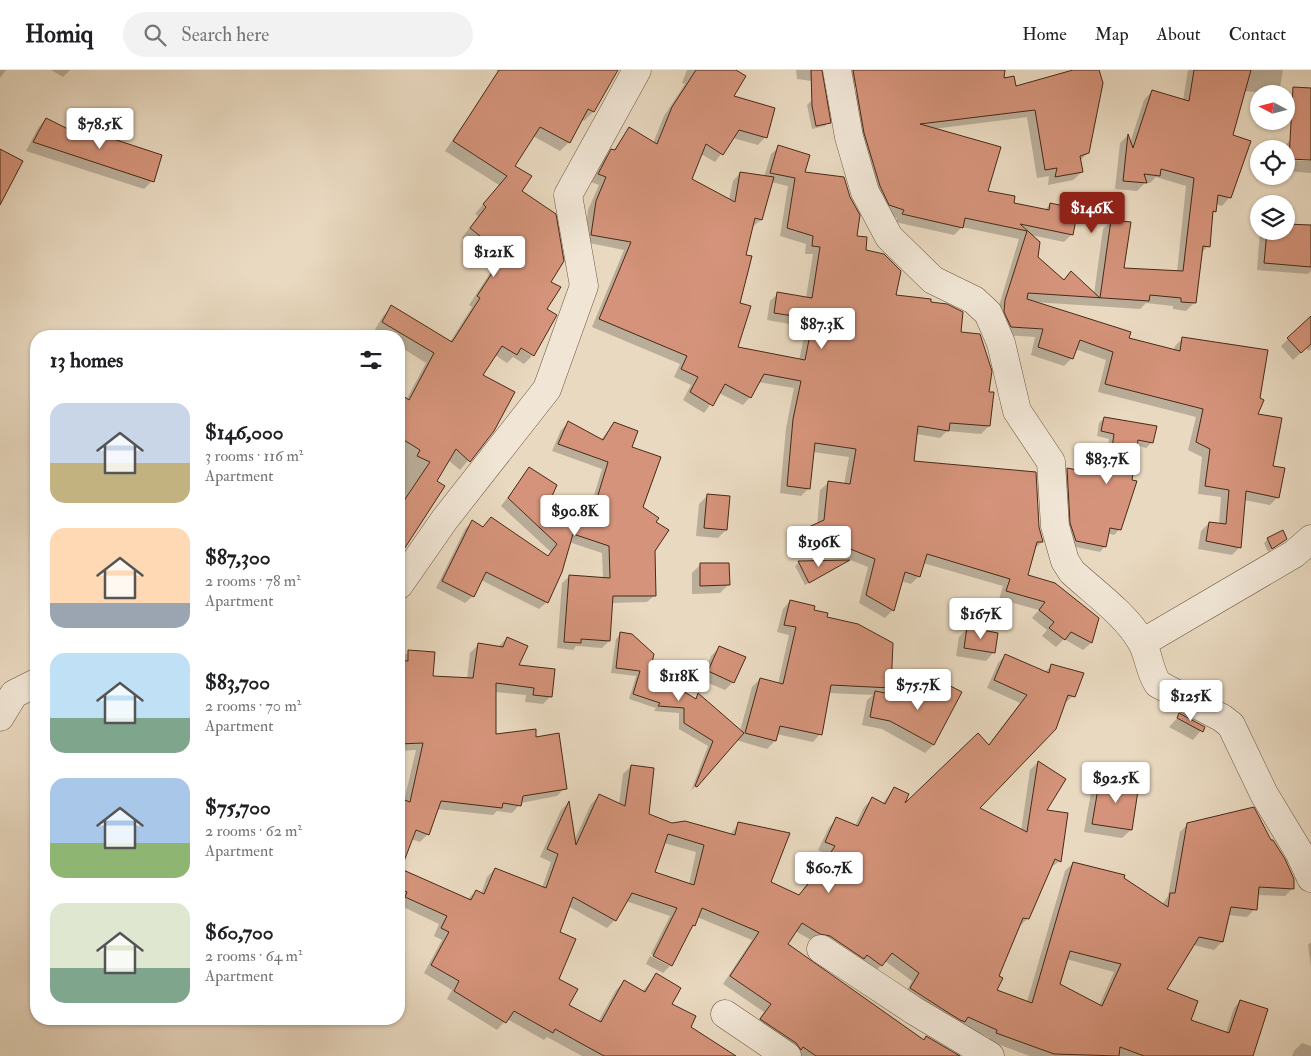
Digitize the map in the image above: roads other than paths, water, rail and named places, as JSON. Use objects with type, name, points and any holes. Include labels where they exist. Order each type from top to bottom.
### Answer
[{"type":"street","points":[[405,576],[445,519],[547,389],[584,286],[568,195],[637,70]]},
{"type":"street","points":[[837,70],[849,137],[866,192],[889,236],[933,280],[974,300],[988,313],[1001,342],[1017,411],[1051,462],[1052,514],[1065,561],[1072,572],[1132,628],[1142,643],[1152,676],[1158,684],[1222,718],[1231,725],[1264,794],[1299,852],[1311,878]]},
{"type":"street","points":[[1142,643],[1294,554],[1311,539]]},
{"type":"street","points":[[0,717],[17,687]]},
{"type":"street","points":[[821,949],[912,1010],[990,1056]]},
{"type":"street","points":[[725,1014],[787,1056]]}]
